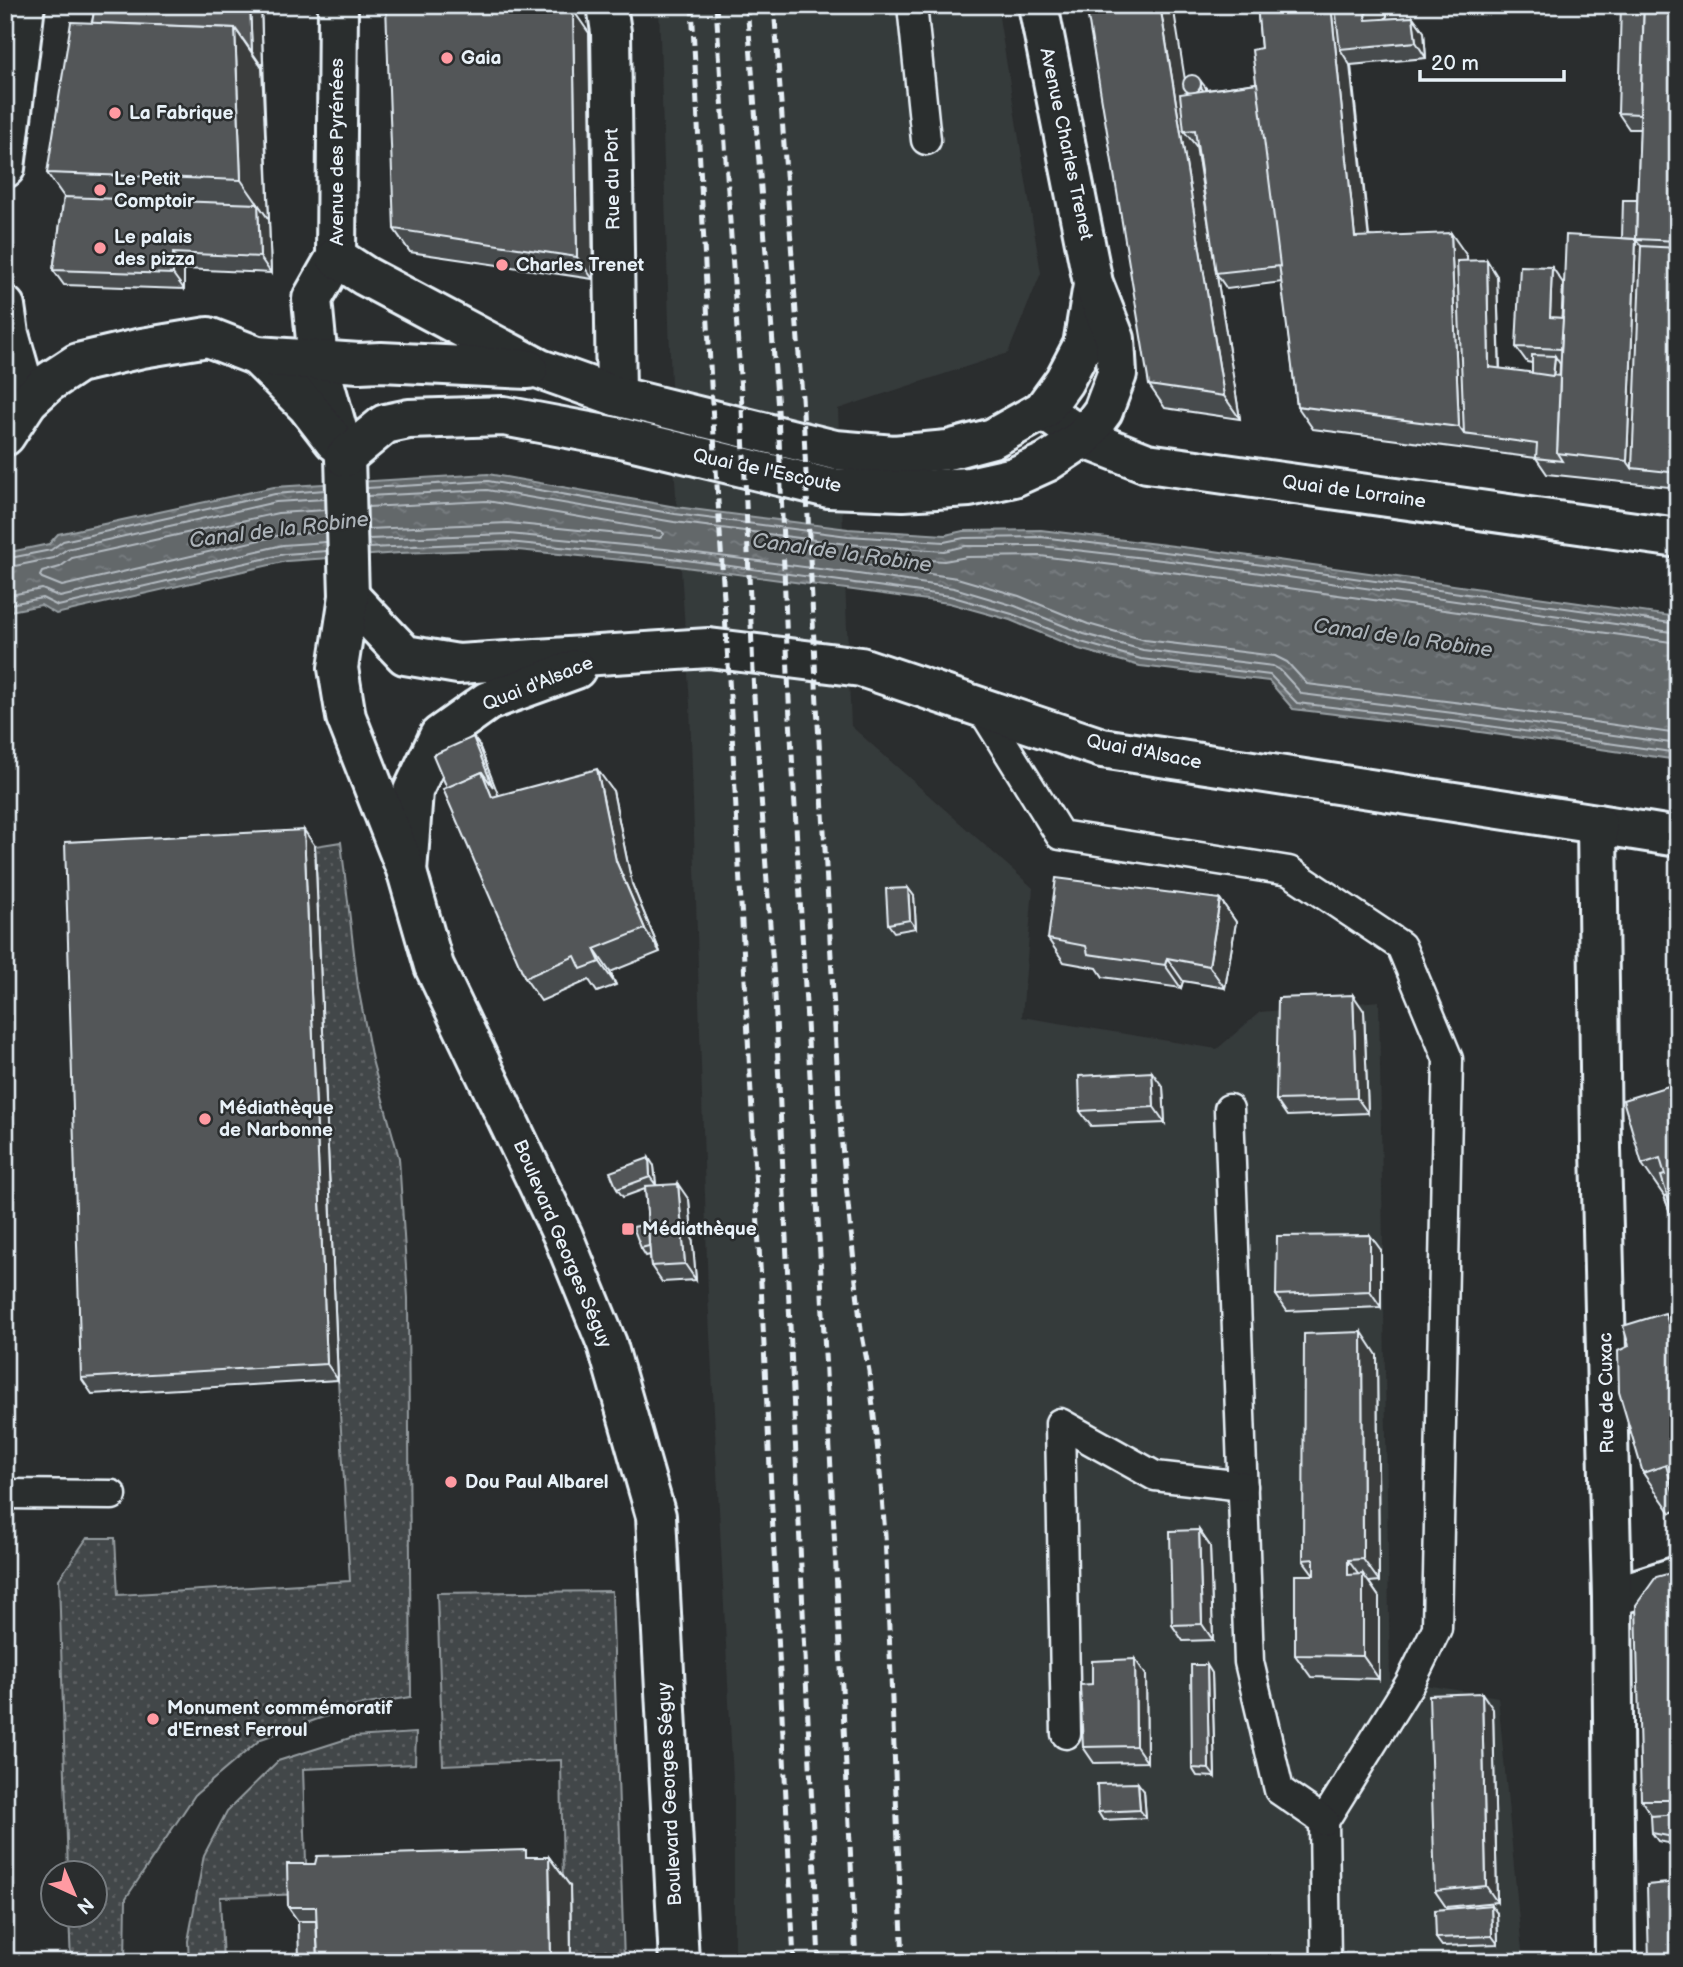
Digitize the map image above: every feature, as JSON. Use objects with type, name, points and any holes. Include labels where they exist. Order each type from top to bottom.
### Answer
[{"type":"main road","points":[[5,168],[25,5]]},
{"type":"main road","name":"Avenue des Pyrénées","points":[[338,5],[337,257],[312,299],[318,361],[345,457],[349,596]]},
{"type":"main road","name":"Rue du Port","points":[[607,5],[611,32],[616,396]]},
{"type":"main road","name":"Avenue Charles Trenet","points":[[1038,5],[1093,283]]},
{"type":"main road","name":"Quai de l'Escoute","points":[[337,257],[365,276],[540,369],[616,396],[835,450],[894,455],[948,450],[993,438],[1043,410],[1064,381],[1083,345],[1093,283]]},
{"type":"main road","name":"Quai de l'Escoute","points":[[257,356],[307,406],[345,457],[385,424],[409,419],[504,416],[626,439],[829,488],[903,491],[969,487],[1014,477],[1047,462],[1083,438],[1103,411],[1117,374],[1115,339],[1093,283]]},
{"type":"main road","points":[[5,306],[16,411]]},
{"type":"main road","name":"Quai de l'Escoute","points":[[5,436],[16,411],[49,382],[78,363],[142,348],[208,337],[257,356],[318,361],[540,369]]},
{"type":"main road","name":"Quai de Lorraine","points":[[1043,410],[1083,438],[1147,463],[1678,538]]},
{"type":"main road","name":"Quai d'Alsace","points":[[349,596],[405,655],[458,664],[709,648],[861,667],[1102,748],[1678,837]]},
{"type":"main road","name":"Boulevard Georges Séguy","points":[[349,596],[338,668],[346,717],[407,872],[434,966],[563,1237],[607,1344],[656,1516],[679,1962]]},
{"type":"main road","name":"Quai d'Alsace","points":[[407,872],[414,791],[439,736],[488,701],[618,653]]},
{"type":"main road","name":"Rue de Cuxac","points":[[1597,824],[1601,1148],[1612,1609],[1615,1962]]},
{"type":"main road","points":[[1612,1609],[1678,1576]]},
{"type":"lane","points":[[912,5],[926,140]]},
{"type":"lane","points":[[980,706],[1060,835],[1289,871],[1401,946],[1447,1059],[1437,1628],[1410,1683],[1324,1821],[1326,1962]]},
{"type":"lane","points":[[1229,1109],[1248,1662],[1279,1790],[1324,1821]]},
{"type":"lane","points":[[1066,1734],[1060,1423],[1155,1476],[1243,1486]]},
{"type":"lane","points":[[5,1494],[113,1495]]},
{"type":"shaded area","points":[[659,5],[997,5],[1041,273],[1008,353],[838,409],[851,726],[1033,888],[1022,1017],[1217,1049],[1260,1012],[1379,1001],[1390,1679],[1498,1697],[1523,1962],[734,1962],[734,1800],[708,1295],[690,704],[673,450]]},
{"type":"shaded area","points":[[341,842],[358,987],[372,1060],[399,1158],[408,1298],[411,1697],[355,1706],[261,1739],[195,1795],[126,1898],[125,1962],[71,1962],[70,1928],[108,1928],[108,1858],[68,1858],[59,1579],[87,1538],[115,1538],[118,1595],[350,1581],[338,1380],[315,846]]},
{"type":"shaded area","points":[[612,1591],[624,1962],[571,1962],[570,1886],[563,1886],[561,1760],[443,1765],[437,1593]]},
{"type":"shaded area","points":[[416,1733],[415,1764],[303,1769],[307,1894],[220,1897],[223,1962],[189,1962],[188,1941],[204,1855],[227,1811],[278,1761],[353,1737]]},
{"type":"water","name":"Canal de la Robine","points":[[488,474],[676,507],[848,529],[945,535],[963,531],[1041,530],[1207,550],[1678,617],[1678,760],[1293,709],[1269,681],[1140,666],[1079,649],[1010,620],[949,603],[663,564],[507,549],[287,561],[56,614],[41,605],[5,612],[5,553],[49,544],[58,534],[274,487]]},
{"type":"building","points":[[95,5],[250,5],[252,52],[235,28],[92,23]]},
{"type":"building","points":[[386,5],[523,5],[573,10],[577,257],[394,229]]},
{"type":"building","points":[[1086,5],[1160,5],[1224,396],[1149,385]]},
{"type":"building","points":[[1257,5],[1331,5],[1355,237],[1451,233],[1459,427],[1297,406],[1252,50],[1261,48]]},
{"type":"building","points":[[1335,5],[1372,5],[1365,15],[1366,20],[1413,17],[1416,42],[1340,49]]},
{"type":"building","points":[[1621,5],[1644,5],[1640,114],[1618,113]]},
{"type":"building","points":[[1644,5],[1678,5],[1678,241],[1636,239]]},
{"type":"building","points":[[71,22],[235,28],[241,180],[47,173]]},
{"type":"building","points":[[1192,75],[1198,78],[1201,84],[1198,90],[1192,93],[1186,90],[1183,84],[1186,78]]},
{"type":"building","points":[[1257,83],[1280,266],[1216,273],[1195,130],[1184,131],[1180,94]]},
{"type":"building","points":[[64,197],[258,204],[260,257],[173,253],[173,274],[53,270]]},
{"type":"building","points":[[1623,200],[1637,200],[1636,239],[1622,238]]},
{"type":"building","points":[[1566,235],[1636,239],[1627,461],[1557,453]]},
{"type":"building","points":[[1641,246],[1678,248],[1678,473],[1632,468]]},
{"type":"building","points":[[1487,260],[1489,367],[1560,376],[1557,453],[1562,461],[1536,458],[1537,444],[1464,434],[1457,261]]},
{"type":"building","points":[[1520,266],[1552,267],[1550,317],[1563,318],[1561,349],[1516,347]]},
{"type":"building","points":[[1532,355],[1555,356],[1553,376],[1532,373]]},
{"type":"building","points":[[473,737],[493,787],[482,772],[447,788],[433,755]]},
{"type":"building","points":[[597,769],[616,861],[645,929],[594,949],[600,962],[581,969],[575,956],[525,978],[443,789],[482,772],[492,797]]},
{"type":"building","name":"Médiathèque de Narbonne","points":[[304,830],[327,1364],[81,1378],[65,842]]},
{"type":"building","points":[[1056,878],[1220,899],[1209,966],[1167,958],[1165,965],[1088,954],[1086,946],[1048,939]]},
{"type":"building","points":[[908,888],[910,920],[888,924],[886,889]]},
{"type":"building","points":[[1353,995],[1357,1098],[1276,1100],[1278,998]]},
{"type":"building","points":[[1152,1072],[1154,1107],[1080,1111],[1079,1076]]},
{"type":"building","points":[[1678,1083],[1678,1229],[1661,1176],[1665,1175],[1660,1158],[1642,1164],[1623,1100]]},
{"type":"building","points":[[649,1158],[650,1177],[617,1189],[610,1172]]},
{"type":"building","points":[[678,1184],[685,1264],[651,1266],[645,1186]]},
{"type":"building","points":[[1667,1195],[1672,1211],[1670,1212],[1664,1196]]},
{"type":"building","points":[[648,1224],[649,1246],[641,1248],[633,1227]]},
{"type":"building","points":[[1370,1235],[1370,1291],[1276,1295],[1277,1236]]},
{"type":"building","points":[[1665,1313],[1678,1351],[1678,1489],[1673,1490],[1666,1465],[1643,1473],[1619,1392],[1618,1351],[1629,1346],[1623,1326]]},
{"type":"building","points":[[1362,1332],[1363,1559],[1348,1560],[1348,1575],[1363,1574],[1363,1656],[1295,1655],[1295,1575],[1314,1575],[1314,1559],[1303,1560],[1304,1334]]},
{"type":"building","points":[[1199,1530],[1202,1624],[1172,1625],[1170,1531]]},
{"type":"building","points":[[1678,1571],[1678,1800],[1641,1800],[1636,1605],[1656,1577]]},
{"type":"building","points":[[1135,1659],[1136,1746],[1083,1747],[1080,1685],[1092,1684],[1092,1661]]},
{"type":"building","points":[[1191,1665],[1207,1665],[1209,1769],[1192,1768]]},
{"type":"building","points":[[1482,1693],[1486,1886],[1435,1891],[1429,1695]]},
{"type":"building","points":[[1138,1783],[1140,1810],[1098,1812],[1097,1784]]},
{"type":"building","points":[[1678,1814],[1678,1838],[1652,1833],[1651,1816]]},
{"type":"building","points":[[526,1850],[526,1857],[549,1857],[551,1962],[318,1962],[316,1907],[288,1907],[287,1864],[315,1864],[317,1856]]},
{"type":"building","points":[[1678,1882],[1678,1962],[1649,1962],[1647,1885]]},
{"type":"building","points":[[1491,1905],[1492,1936],[1436,1938],[1435,1910]]},
{"type":"building","points":[[298,1921],[316,1921],[318,1962],[299,1962]]},
{"type":"railway","points":[[692,5],[761,1284],[794,1962]]},
{"type":"railway","points":[[716,5],[742,407],[754,696],[775,996],[819,1962]]},
{"type":"railway","points":[[747,5],[778,410],[789,700],[856,1962]]},
{"type":"railway","points":[[774,5],[803,411],[841,1136],[885,1534],[903,1962]]},
{"type":"place","name":"Gaia","points":[[447,58]]},
{"type":"place","name":"La Fabrique","points":[[115,113]]},
{"type":"place","name":"Le Petit Comptoir","points":[[100,190]]},
{"type":"place","name":"Le palais des pizza","points":[[100,248]]},
{"type":"place","name":"Charles Trenet","points":[[502,265]]},
{"type":"place","name":"Médiathèque de Narbonne","points":[[205,1119]]},
{"type":"place","name":"Médiathèque","points":[[628,1229]]},
{"type":"place","name":"Dou Paul Albarel","points":[[451,1482]]},
{"type":"place","name":"Monument commémoratif d'Ernest Ferroul","points":[[153,1719]]}]
